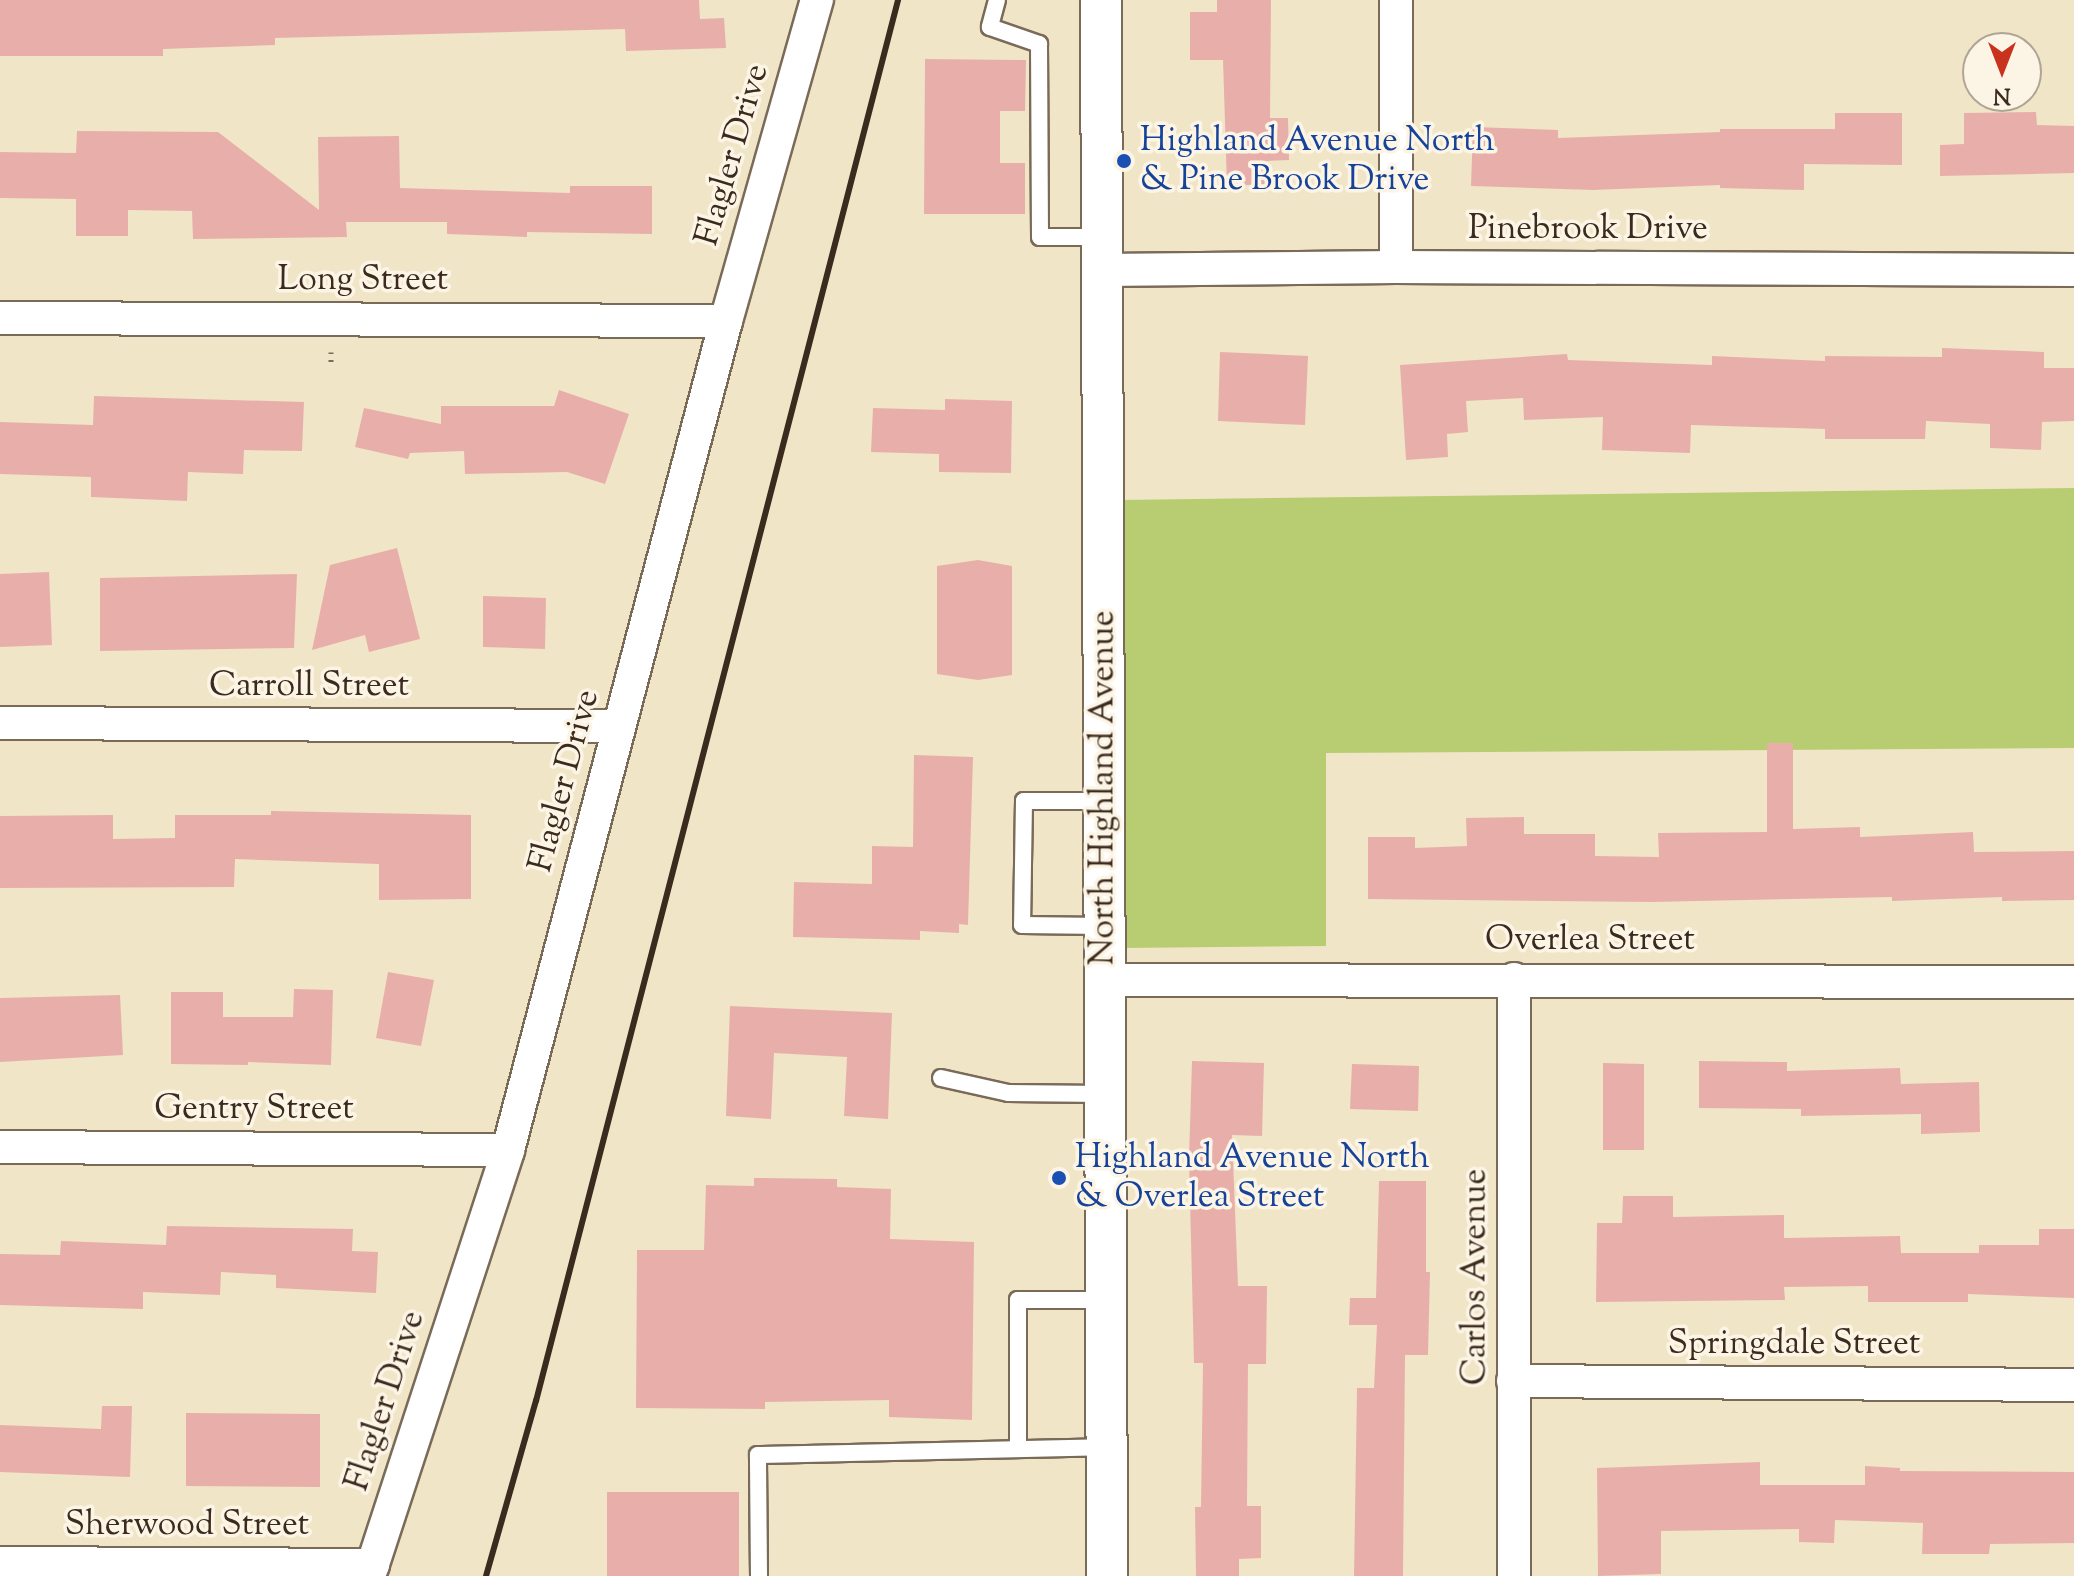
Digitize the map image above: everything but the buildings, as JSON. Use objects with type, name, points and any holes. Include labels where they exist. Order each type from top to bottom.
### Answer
[{"type":"street","name":"Flagler Drive","points":[[371,1571],[508,1150],[726,321],[817,0]]},
{"type":"street","name":"North Highland Avenue","points":[[1101,0],[1107,1576]]},
{"type":"street","points":[[1396,0],[1396,267]]},
{"type":"street","name":"Pinebrook Drive","points":[[1102,254],[1396,267],[2074,270]]},
{"type":"street","name":"Long Street","points":[[0,318],[726,321]]},
{"type":"street","name":"Carroll Street","points":[[0,723],[618,726]]},
{"type":"street","name":"Carlos Avenue","points":[[1514,979],[1514,1576]]},
{"type":"street","name":"Overlea Street","points":[[1105,980],[2074,982]]},
{"type":"street","name":"Gentry Street","points":[[0,1147],[508,1150]]},
{"type":"street","name":"Springdale Street","points":[[1513,1381],[2074,1385]]},
{"type":"street","name":"Sherwood Street","points":[[0,1563],[371,1571]]},
{"type":"lane","points":[[997,0],[990,27],[1039,44],[1040,237],[1102,254]]},
{"type":"lane","points":[[1104,801],[1024,801],[1022,925],[1105,926]]},
{"type":"lane","points":[[941,1078],[1008,1093],[1106,1094]]},
{"type":"lane","points":[[1018,1449],[1018,1300],[1106,1300]]},
{"type":"lane","points":[[759,1576],[758,1455],[1107,1447]]},
{"type":"green space","points":[[2074,488],[2074,748],[1326,753],[1326,946],[1123,948],[1120,500]]},
{"type":"railway","points":[[486,1576],[536,1401],[898,0]]},
{"type":"place","name":"Highland Avenue North & Pine Brook Drive","points":[[1124,161]]},
{"type":"place","name":"Highland Avenue North & Overlea Street","points":[[1059,1178]]}]
